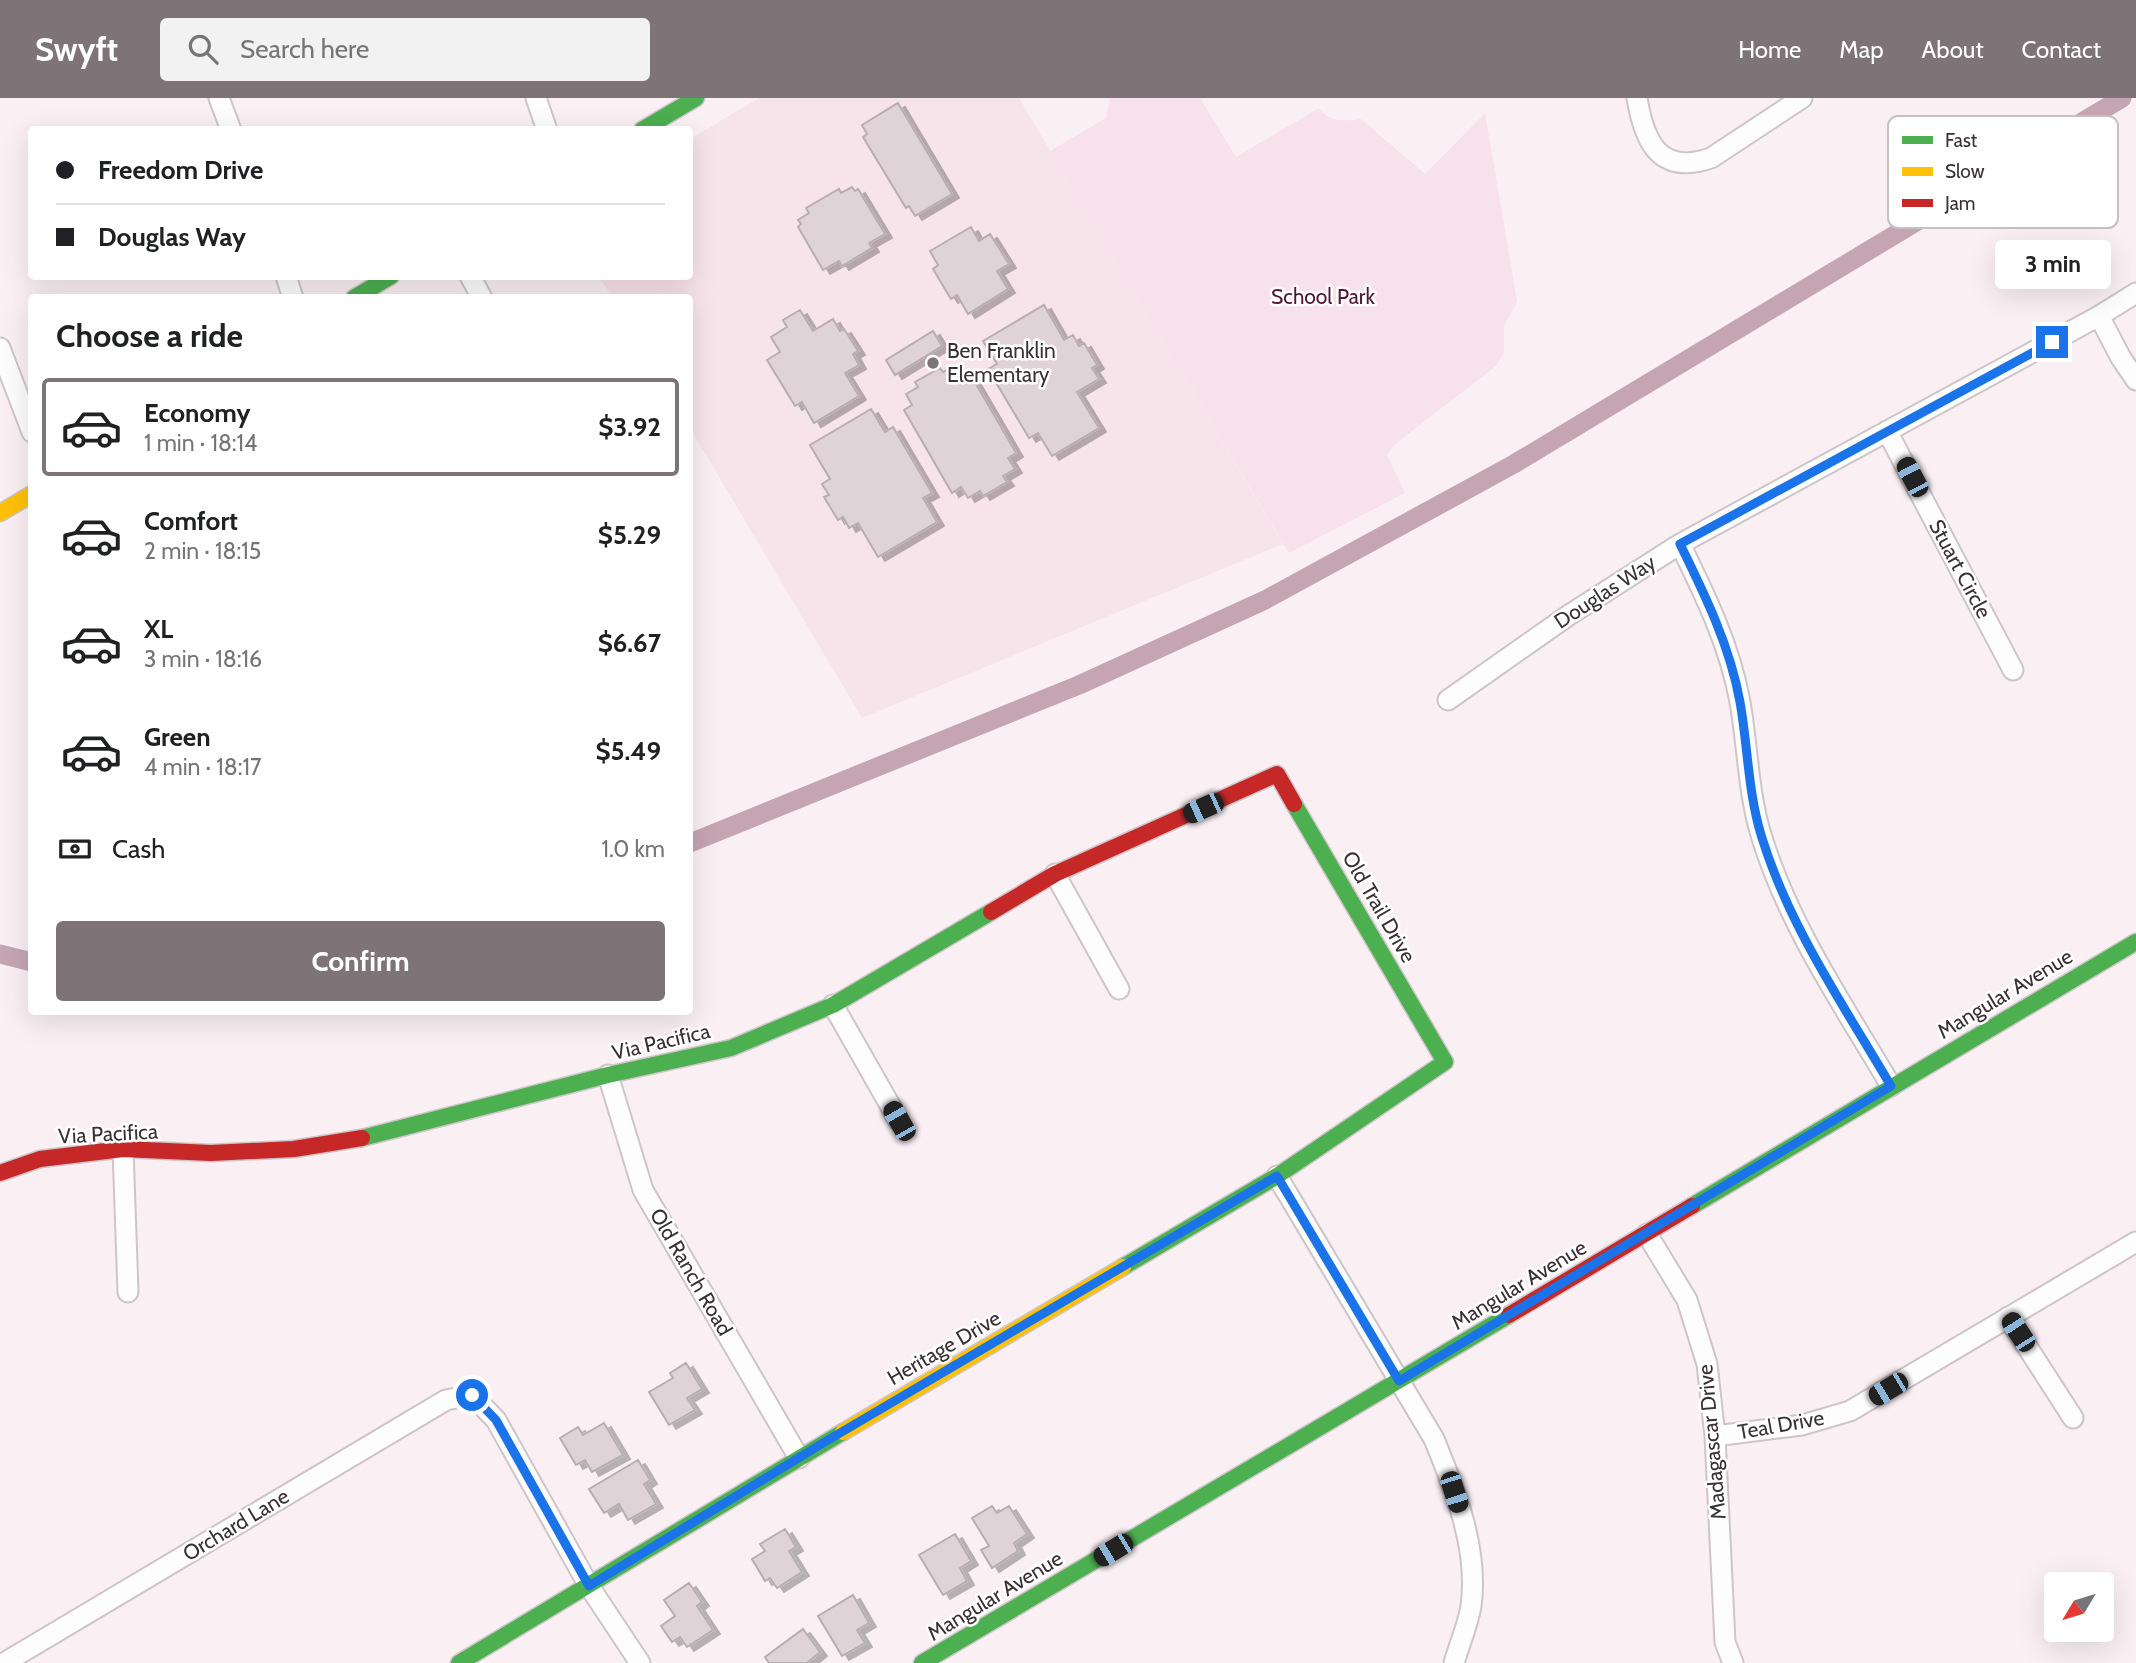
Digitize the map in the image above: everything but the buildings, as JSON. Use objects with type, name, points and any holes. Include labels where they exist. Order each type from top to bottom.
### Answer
[{"type":"street","points":[[219,98],[230,126]]},
{"type":"street","points":[[536,98],[546,126]]},
{"type":"street","points":[[649,126],[696,98]]},
{"type":"street","points":[[1637,98],[1647,138],[1656,150],[1668,159],[1684,163],[1698,163],[1711,158],[1802,98]]},
{"type":"street","points":[[361,294],[384,280]]},
{"type":"street","name":"Douglas Way","points":[[1448,700],[1569,615],[1680,544],[2099,316],[2136,293]]},
{"type":"street","points":[[2099,316],[2136,380]]},
{"type":"street","points":[[0,348],[28,422]]},
{"type":"street","name":"Stuart Circle","points":[[1887,431],[2013,670]]},
{"type":"street","points":[[0,513],[28,496]]},
{"type":"street","points":[[1680,544],[1716,618],[1740,701],[1749,783],[1760,834],[1774,875],[1790,915],[1891,1086]]},
{"type":"street","name":"Via Pacifica","points":[[0,1173],[40,1159],[123,1149],[211,1153],[294,1149],[375,1136],[608,1075],[731,1048],[833,1005],[1055,874],[1277,775]]},
{"type":"street","name":"Old Trail Drive","points":[[1277,775],[1445,1062]]},
{"type":"street","points":[[1055,874],[1119,989]]},
{"type":"street","name":"Mangular Avenue","points":[[922,1663],[2136,942]]},
{"type":"street","points":[[833,1005],[899,1121]]},
{"type":"street","name":"Heritage Drive","points":[[459,1663],[799,1458],[1277,1176],[1445,1062]]},
{"type":"street","name":"Old Ranch Road","points":[[608,1075],[643,1191],[799,1458]]},
{"type":"street","points":[[123,1149],[128,1292]]},
{"type":"street","points":[[1277,1176],[1434,1439],[1448,1474],[1460,1510],[1472,1567],[1471,1607],[1454,1663]]},
{"type":"street","name":"Madagascar Drive","points":[[1647,1234],[1687,1300],[1707,1364],[1715,1436],[1725,1642],[1733,1663]]},
{"type":"street","name":"Teal Drive","points":[[1715,1436],[1802,1425],[1850,1411],[2136,1242]]},
{"type":"street","points":[[2008,1317],[2073,1418]]},
{"type":"street","name":"Orchard Lane","points":[[4,1663],[446,1400],[472,1395],[496,1420],[589,1586]]},
{"type":"street","points":[[589,1586],[640,1663]]},
{"type":"shaded area","name":"Ben Franklin Elementary","points":[[759,98],[1019,98],[1283,544],[862,718],[693,433],[693,294],[610,294],[601,280],[693,280],[693,137]]},
{"type":"green space","name":"School Park","points":[[1110,98],[1200,98],[1236,157],[1319,108],[1333,119],[1361,119],[1425,174],[1485,113],[1517,302],[1504,326],[1504,353],[1496,366],[1394,445],[1387,455],[1405,493],[1289,553],[1050,151],[1106,118]]},
{"type":"waterway","points":[[2092,116],[2122,98]]},
{"type":"waterway","points":[[693,842],[1079,685],[1265,600],[1514,464],[1906,228]]},
{"type":"waterway","points":[[0,954],[28,961]]},
{"type":"traffic: fast","points":[[649,126],[696,98]]},
{"type":"traffic: fast","points":[[361,294],[384,280]]},
{"type":"traffic: fast","points":[[1123,1267],[1277,1176],[1445,1062],[1294,804]]},
{"type":"traffic: fast","points":[[362,1138],[608,1075],[731,1048],[833,1005],[991,912]]},
{"type":"traffic: fast","points":[[1692,1206],[2136,942]]},
{"type":"traffic: fast","points":[[922,1663],[1509,1315]]},
{"type":"traffic: fast","points":[[459,1663],[843,1432]]},
{"type":"traffic: slow","points":[[0,513],[28,496]]},
{"type":"traffic: slow","points":[[843,1432],[1123,1267]]},
{"type":"traffic: jam","points":[[991,912],[1055,874],[1277,774],[1294,804]]},
{"type":"traffic: jam","points":[[0,1173],[40,1159],[123,1149],[211,1153],[294,1149],[362,1138]]},
{"type":"traffic: jam","points":[[1509,1315],[1692,1206]]},
{"type":"place","name":"Ben Franklin Elementary","points":[[933,363]]},
{"type":"route","points":[[472,1395],[496,1420],[589,1586],[823,1443],[1277,1176],[1399,1381],[1891,1086],[1790,915],[1774,875],[1760,834],[1749,783],[1740,701],[1716,618],[1680,544],[2052,342]]}]
